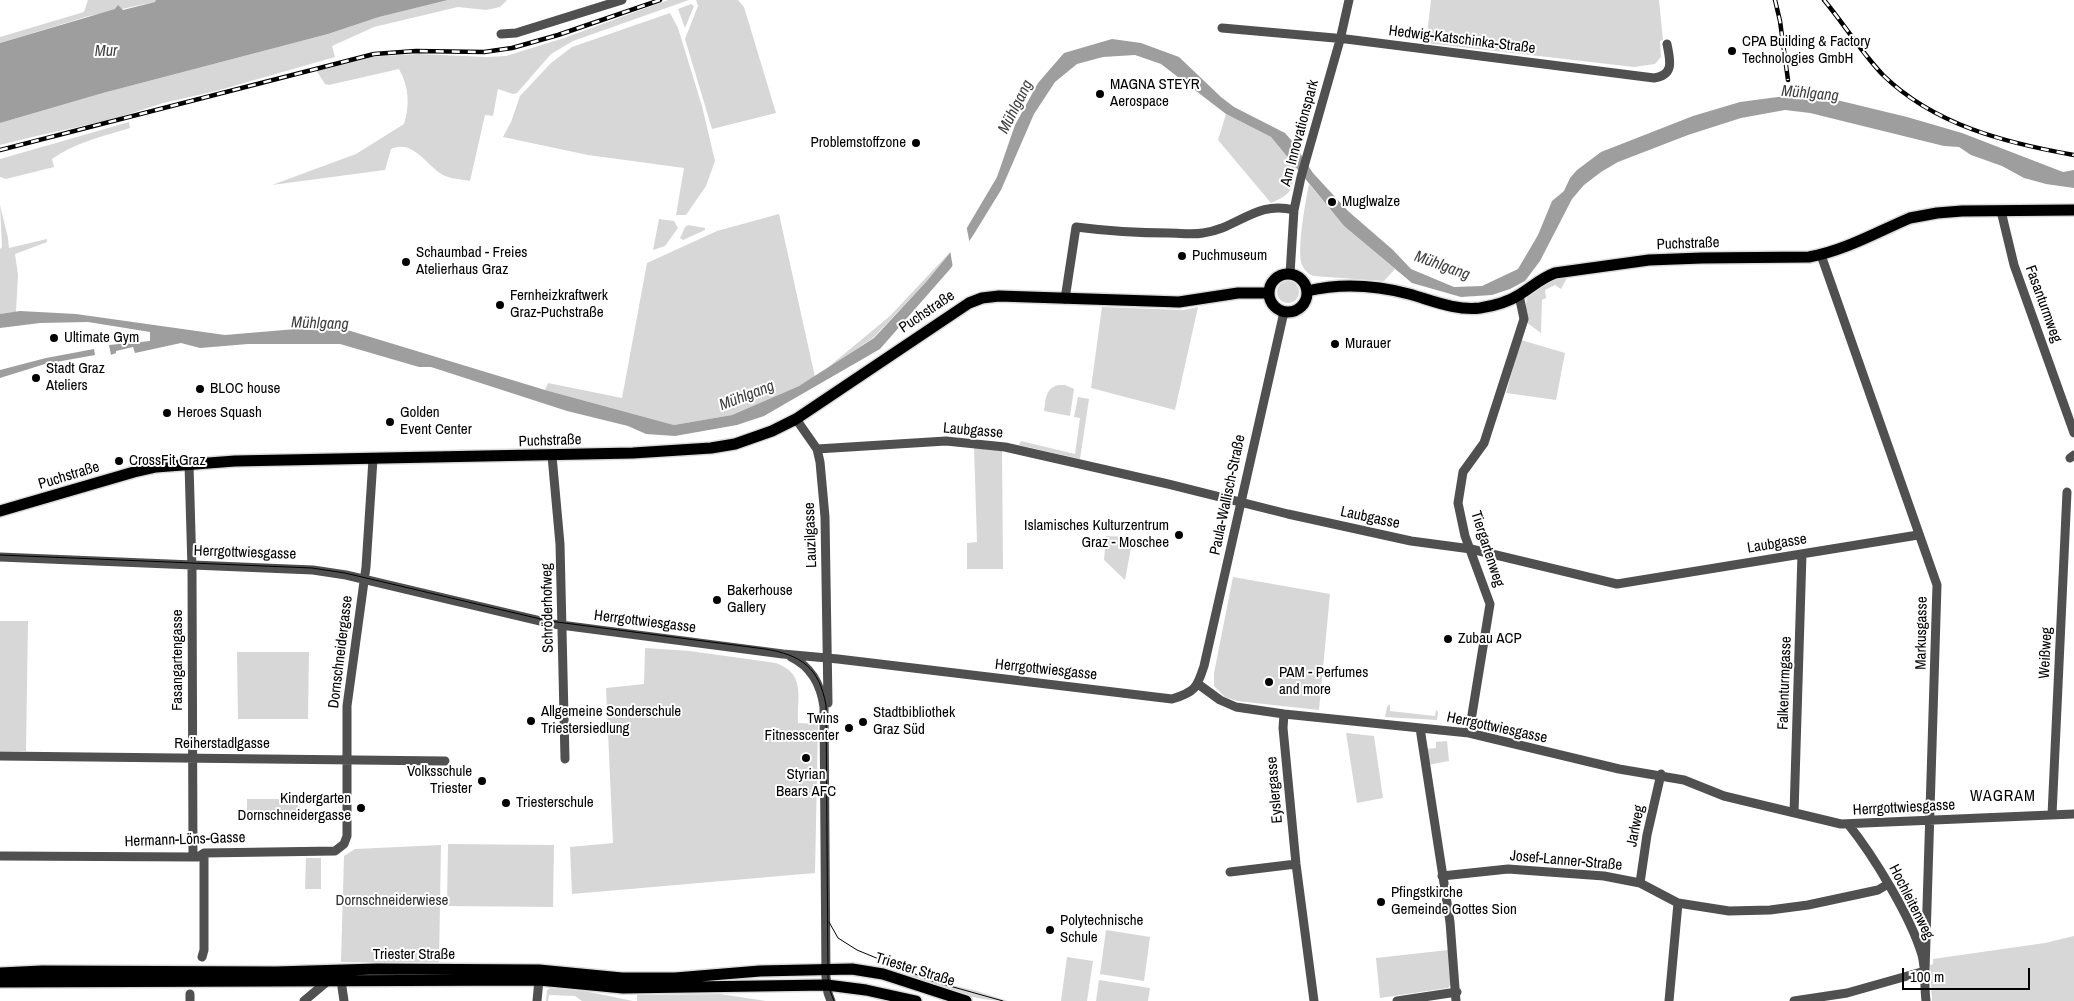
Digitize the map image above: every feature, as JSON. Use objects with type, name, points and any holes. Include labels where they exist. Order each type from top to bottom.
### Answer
[{"type":"main road","name":"Puchstraße","points":[[1307,291],[1335,286],[1368,286],[1395,290],[1464,308],[1478,308],[1505,302],[1519,295],[1545,276],[1595,266],[1674,259],[1809,257],[1821,255],[1910,218],[1945,212],[2074,210]]},
{"type":"main road","points":[[1290,274],[1302,280],[1307,291],[1303,306],[1295,311],[1284,312],[1272,303],[1269,293],[1278,278],[1290,274]]},
{"type":"main road","name":"Puchstraße","points":[[0,511],[156,467],[235,461],[552,456],[657,452],[711,448],[735,444],[796,419],[969,303],[982,298],[999,296],[1179,302],[1238,293],[1269,293]]},
{"type":"main road","name":"Triester Straße","points":[[0,973],[42,971],[276,972],[377,969],[539,970],[622,978],[675,978],[760,970],[826,969],[859,970],[883,974],[966,1001]]},
{"type":"main road","name":"Triester Straße","points":[[0,982],[539,980],[624,988],[827,985],[866,990],[916,1001]]},
{"type":"street","points":[[501,34],[525,30],[622,0]]},
{"type":"street","name":"Am Innovationspark","points":[[1290,274],[1294,210],[1301,177],[1340,40],[1349,0]]},
{"type":"street","name":"Hedwig-Katschinka-Straße","points":[[1222,28],[1340,40],[1654,78],[1662,77],[1668,71],[1670,64],[1668,44]]},
{"type":"street","points":[[1065,299],[1076,227],[1110,232],[1202,233],[1223,229],[1262,209],[1276,207],[1294,210]]},
{"type":"street","name":"Fasanturmweg","points":[[2001,211],[2014,265],[2074,433]]},
{"type":"street","name":"Markusgasse","points":[[1821,255],[1937,585],[1925,971]]},
{"type":"street","name":"Tiergartenweg","points":[[1469,733],[1490,606],[1465,536],[1458,503],[1463,472],[1484,443],[1524,319],[1519,295]]},
{"type":"street","name":"Paula-Wallisch-Straße","points":[[1198,684],[1284,312]]},
{"type":"street","name":"Lauzilgasse","points":[[796,419],[816,450],[820,462],[826,517],[828,710],[825,726]]},
{"type":"street","name":"Laubgasse","points":[[816,450],[946,441],[1005,447],[1168,484],[1240,503],[1411,541],[1471,549],[1617,584],[1918,535]]},
{"type":"street","name":"Schröderhofweg","points":[[552,456],[560,544],[566,759]]},
{"type":"street","name":"Dornschneidergasse","points":[[341,848],[347,836],[348,706],[364,579],[373,459]]},
{"type":"street","name":"Fasangartengasse","points":[[189,464],[192,564],[193,856]]},
{"type":"street","name":"Weißweg","points":[[2052,815],[2067,492]]},
{"type":"street","name":"Falkenturmgasse","points":[[1794,813],[1802,554]]},
{"type":"street","name":"Herrgottwiesgasse","points":[[0,557],[313,570],[364,579],[561,625],[783,654],[1172,698],[1189,694],[1198,684],[1229,705],[1284,714],[1469,733],[1620,769],[1660,774],[1684,780],[1724,796],[1848,824],[2074,814]]},
{"type":"street","name":"Lauzilgasse","points":[[783,654],[797,660],[809,670],[815,677],[822,693],[825,726],[826,969]]},
{"type":"street","points":[[809,670],[812,663],[826,658]]},
{"type":"street","name":"Eyslergasse","points":[[1284,714],[1283,728],[1296,864],[1314,1001]]},
{"type":"street","points":[[1397,1001],[1457,997],[1450,922],[1420,728]]},
{"type":"street","name":"Reiherstadlgasse","points":[[0,756],[445,761]]},
{"type":"street","name":"Jarlweg","points":[[1640,883],[1647,835],[1660,774]]},
{"type":"street","name":"Hochleitenweg","points":[[1848,824],[1888,884],[1916,936],[1925,971],[1926,1001]]},
{"type":"street","name":"Hermann-Löns-Gasse","points":[[0,856],[198,857],[204,853],[335,851],[341,848]]},
{"type":"street","points":[[202,958],[204,950],[204,853]]},
{"type":"street","points":[[1230,872],[1296,864]]},
{"type":"street","name":"Josef-Lanner-Straße","points":[[1442,876],[1508,869],[1604,876],[1640,883],[1678,904],[1730,911],[1770,910],[1808,905],[1870,892],[1888,884]]},
{"type":"street","points":[[1669,1001],[1678,904]]},
{"type":"street","points":[[826,969],[831,1001]]},
{"type":"street","points":[[1794,1001],[1847,993],[1925,971]]},
{"type":"street","points":[[304,1001],[335,980],[344,1001]]},
{"type":"street","points":[[537,1001],[539,980]]},
{"type":"green space","points":[[88,0],[156,0],[155,2],[89,16],[0,43],[0,37],[84,12]]},
{"type":"green space","points":[[448,0],[507,0],[500,7],[486,10],[458,7],[374,27],[332,46],[335,57],[216,91],[163,103],[111,120],[0,145],[0,123],[103,93],[328,34],[379,17]]},
{"type":"green space","points":[[668,0],[689,0],[573,41],[551,54],[517,93],[513,94],[498,89],[493,116],[485,115],[470,181],[443,175],[412,150],[406,147],[399,147],[391,149],[385,170],[272,185],[356,154],[404,124],[408,96],[399,69],[329,85],[325,84],[316,70],[365,57],[419,54],[506,56],[564,38]]},
{"type":"green space","points":[[696,0],[738,0],[744,7],[776,113],[712,129],[685,39],[698,6]]},
{"type":"green space","points":[[1431,0],[1659,0],[1663,40],[1660,41],[1661,57],[1655,64],[1634,67],[1426,43]]},
{"type":"green space","points":[[691,4],[694,6],[685,28],[678,9]]},
{"type":"green space","points":[[670,13],[678,28],[702,106],[715,161],[706,186],[686,215],[676,215],[684,168],[588,155],[503,137],[511,122],[520,96],[551,63],[572,47]]},
{"type":"green space","points":[[1226,114],[1271,137],[1296,168],[1292,187],[1284,197],[1271,203],[1218,140]]},
{"type":"green space","points":[[129,122],[130,128],[90,140],[61,153],[52,159],[54,167],[6,179],[0,177],[0,159]]},
{"type":"green space","points":[[1309,184],[1344,226],[1395,269],[1384,281],[1313,276],[1304,269],[1301,262],[1300,244]]},
{"type":"green space","points":[[0,205],[9,248],[47,239],[47,242],[15,254],[18,275],[16,312],[0,314],[0,249],[2,247]]},
{"type":"green space","points":[[779,214],[815,377],[799,386],[732,415],[674,425],[545,390],[548,383],[622,398],[647,263],[717,231]]},
{"type":"green space","points":[[659,219],[674,221],[678,228],[665,246],[653,250]]},
{"type":"green space","points":[[688,225],[705,228],[705,230],[683,240],[680,238],[685,227]]},
{"type":"green space","points":[[951,251],[926,282],[873,338],[826,369],[890,316]]},
{"type":"green space","points":[[1566,276],[1567,278],[1561,289],[1555,285],[1545,290],[1546,298],[1542,300],[1541,333],[1526,322],[1527,298],[1533,290],[1556,278]]},
{"type":"green space","points":[[1288,281],[1296,284],[1299,292],[1296,300],[1288,303],[1280,300],[1277,292],[1280,284]]},
{"type":"green space","points":[[1102,307],[1183,310],[1198,307],[1175,410],[1091,388]]},
{"type":"green space","points":[[1521,340],[1565,353],[1556,400],[1506,393]]},
{"type":"green space","points":[[1058,385],[1065,385],[1074,389],[1070,416],[1044,411],[1048,392]]},
{"type":"green space","points":[[1078,397],[1089,399],[1080,459],[1019,445],[1021,441],[1075,454],[1080,418],[1074,417]]},
{"type":"green space","points":[[974,446],[1002,450],[1003,569],[967,569],[967,543],[977,542]]},
{"type":"green space","points":[[1106,536],[1133,537],[1125,580],[1104,560]]},
{"type":"green space","points":[[1233,577],[1330,594],[1319,710],[1237,701],[1225,697],[1214,686],[1214,673]]},
{"type":"green space","points":[[0,621],[28,621],[26,751],[0,751]]},
{"type":"green space","points":[[645,648],[690,651],[776,663],[792,673],[796,680],[799,695],[798,723],[818,724],[815,873],[572,894],[570,847],[613,843],[606,688],[644,684]]},
{"type":"green space","points":[[237,652],[309,652],[308,719],[238,719]]},
{"type":"green space","points":[[1390,704],[1390,711],[1435,716],[1436,710],[1438,712],[1437,720],[1385,717],[1387,707]]},
{"type":"green space","points":[[1346,733],[1374,736],[1383,798],[1357,803]]},
{"type":"green space","points":[[1447,741],[1449,761],[1428,765],[1426,749],[1436,748],[1436,742]]},
{"type":"green space","points":[[247,799],[298,799],[298,808],[301,808],[301,816],[247,816]]},
{"type":"green space","points":[[448,844],[554,845],[553,907],[447,906]]},
{"type":"green space","name":"Dornschneiderwiese","points":[[441,845],[439,962],[341,962],[344,856],[355,849]]},
{"type":"green space","points":[[306,858],[321,858],[321,889],[305,889]]},
{"type":"green space","points":[[1106,930],[1150,937],[1144,981],[1100,974]]},
{"type":"green space","points":[[2074,936],[2074,1001],[1932,1001],[1930,965],[1933,964],[1933,959],[2045,943]]},
{"type":"green space","points":[[1448,950],[1453,982],[1448,988],[1380,998],[1376,958]]},
{"type":"green space","points":[[1067,957],[1093,961],[1087,1001],[1061,1001]]},
{"type":"green space","points":[[911,972],[930,980],[977,991],[1008,1001],[970,997],[946,990],[910,978]]},
{"type":"green space","points":[[1099,980],[1150,988],[1148,1001],[1096,1001]]},
{"type":"green space","points":[[550,988],[575,989],[633,1001],[582,1001],[575,996],[549,995],[548,1001],[546,1001],[547,990]]},
{"type":"green space","points":[[720,994],[766,1001],[637,1001],[637,995]]},
{"type":"water","name":"Mur","points":[[156,0],[448,0],[379,17],[328,34],[103,93],[0,123],[0,43],[115,9],[118,5],[123,10],[155,2]]},
{"type":"water","name":"Mühlgang","points":[[1112,39],[1141,43],[1179,57],[1234,107],[1285,133],[1313,173],[1348,211],[1393,250],[1411,269],[1454,287],[1482,286],[1518,269],[1538,235],[1552,201],[1564,191],[1570,178],[1577,170],[1601,152],[1693,116],[1740,102],[1808,93],[1907,117],[1962,133],[2063,172],[2074,170],[2074,188],[2046,184],[2024,178],[2002,166],[1971,155],[1959,147],[1944,146],[1810,113],[1785,110],[1741,118],[1688,135],[1618,162],[1584,185],[1572,199],[1540,261],[1525,281],[1510,289],[1492,295],[1461,297],[1412,283],[1344,226],[1271,137],[1226,114],[1161,64],[1135,55],[1103,57],[1077,64],[1055,82],[1034,114],[1001,190],[974,234],[951,268],[880,349],[764,416],[737,425],[675,436],[646,434],[628,426],[567,411],[431,367],[419,367],[340,344],[248,344],[200,348],[181,343],[135,353],[133,347],[116,351],[116,353],[111,355],[109,345],[150,341],[150,332],[88,322],[40,323],[0,328],[0,314],[20,311],[76,314],[225,335],[296,329],[344,329],[545,390],[674,425],[732,415],[799,386],[874,338],[926,282],[958,243],[997,177],[1015,125],[1038,83],[1064,53]]},
{"type":"water","points":[[94,349],[95,355],[45,364],[0,378],[0,370],[46,358]]},
{"type":"pier","points":[[966,224],[970,245],[953,268],[950,250]]},
{"type":"tram line","points":[[0,555],[312,568],[345,573],[549,621],[765,649],[789,655],[799,660],[807,665],[819,681],[826,705],[828,977],[829,988],[834,1001]]},
{"type":"tram line","points":[[829,922],[838,938],[857,950],[932,981],[1003,1001]]},
{"type":"railway","points":[[0,150],[374,54],[416,51],[484,52],[512,48],[558,35],[660,0]]},
{"type":"railway","points":[[1775,0],[1780,21],[1788,80]]},
{"type":"railway","points":[[1824,0],[1883,75],[1925,107],[1948,119],[1997,138],[2074,155]]},
{"type":"place","name":"CPA Building & Factory Technologies GmbH","points":[[1732,51]]},
{"type":"place","name":"MAGNA STEYR Aerospace","points":[[1100,94]]},
{"type":"place","name":"Problemstoffzone","points":[[916,143]]},
{"type":"place","name":"Muglwalze","points":[[1332,202]]},
{"type":"place","name":"Puchmuseum","points":[[1182,256]]},
{"type":"place","name":"Schaumbad - Freies Atelierhaus Graz","points":[[406,262]]},
{"type":"place","name":"Fernheizkraftwerk Graz-Puchstraße","points":[[500,305]]},
{"type":"place","name":"Ultimate Gym","points":[[54,338]]},
{"type":"place","name":"Murauer","points":[[1335,344]]},
{"type":"place","name":"Stadt Graz Ateliers","points":[[36,378]]},
{"type":"place","name":"BLOC house","points":[[200,389]]},
{"type":"place","name":"Heroes Squash","points":[[167,413]]},
{"type":"place","name":"Golden Event Center","points":[[390,422]]},
{"type":"place","name":"CrossFit Graz","points":[[119,461]]},
{"type":"place","name":"Islamisches Kulturzentrum Graz - Moschee","points":[[1179,535]]},
{"type":"place","name":"Bakerhouse Gallery","points":[[717,600]]},
{"type":"place","name":"Zubau ACP","points":[[1448,639]]},
{"type":"place","name":"PAM - Perfumes and more","points":[[1269,682]]},
{"type":"place","name":"Allgemeine Sonderschule Triestersiedlung","points":[[531,721]]},
{"type":"place","name":"Stadtbibliothek Graz Süd","points":[[863,722]]},
{"type":"place","name":"Twins Fitnesscenter","points":[[849,728]]},
{"type":"place","name":"Styrian Bears AFC","points":[[806,758]]},
{"type":"place","name":"Volksschule Triester","points":[[482,781]]},
{"type":"place","name":"Triesterschule","points":[[506,803]]},
{"type":"place","name":"Kindergarten Dornschneidergasse","points":[[361,808]]},
{"type":"place","name":"Pfingstkirche Gemeinde Gottes Sion","points":[[1381,902]]},
{"type":"place","name":"Polytechnische Schule","points":[[1050,930]]},
{"type":"district","name":"WAGRAM","points":[[2003,797]]}]
